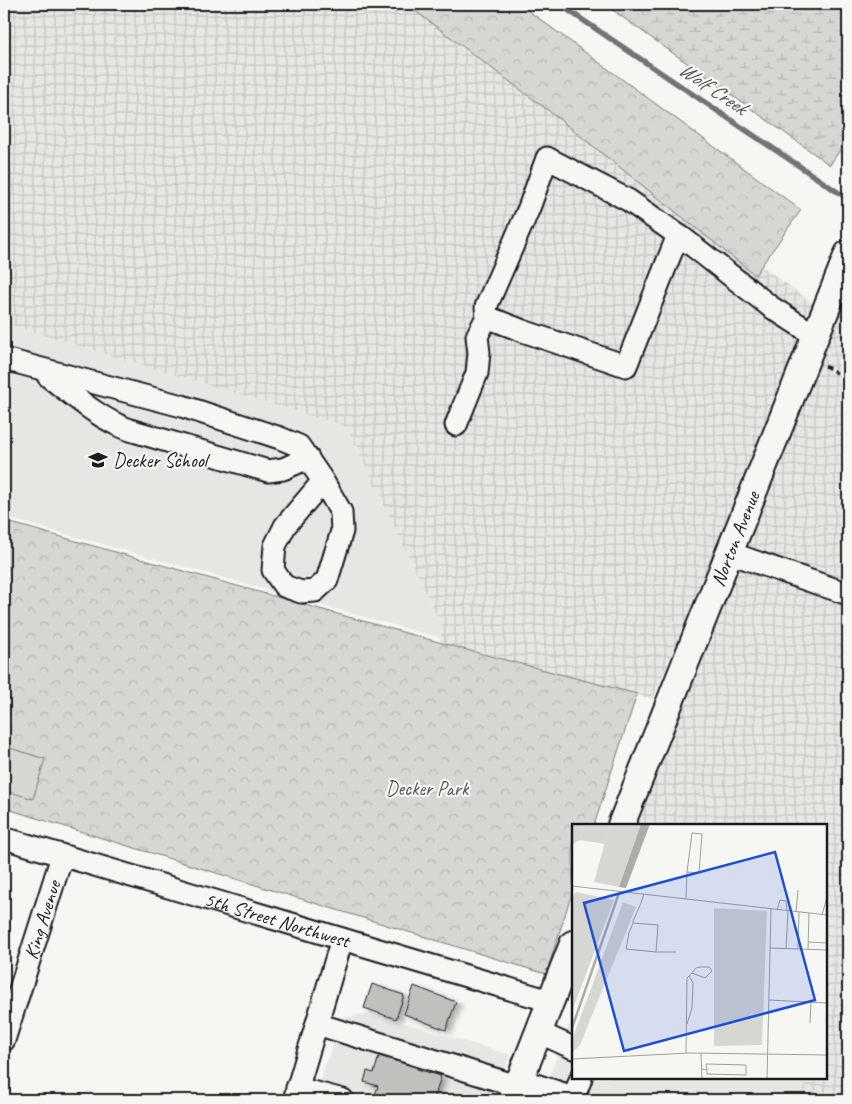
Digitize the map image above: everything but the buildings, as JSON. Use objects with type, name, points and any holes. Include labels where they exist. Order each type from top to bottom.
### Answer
[{"type":"main road","name":"Norton Avenue","points":[[621,824],[848,254]]},
{"type":"main road","points":[[516,1089],[572,946]]},
{"type":"street","points":[[456,425],[477,373],[479,353],[477,336],[487,317],[486,307],[529,208],[547,158],[628,200],[678,235],[772,307],[816,336]]},
{"type":"street","points":[[487,317],[522,331],[626,366],[678,235]]},
{"type":"street","points":[[4,359],[182,406],[299,446],[308,458],[323,482],[341,512],[342,531],[327,580],[315,591],[301,592],[284,586],[273,570],[275,546],[285,526],[323,482]]},
{"type":"street","points":[[40,369],[100,416],[123,427],[268,471],[283,470],[308,458]]},
{"type":"street","points":[[730,553],[848,594]]},
{"type":"street","name":"5th Street Northwest","points":[[4,838],[550,1001]]},
{"type":"street","name":"King Avenue","points":[[4,1040],[62,856]]},
{"type":"street","points":[[342,939],[296,1094],[343,1100]]},
{"type":"street","points":[[317,1024],[516,1089],[570,1096],[575,1094],[581,1079]]},
{"type":"street","points":[[538,1032],[572,1048]]},
{"type":"shaded area","points":[[4,4],[406,4],[818,307],[653,699],[440,642],[442,627],[347,427],[4,323]]},
{"type":"shaded area","points":[[848,255],[848,1100],[800,1100],[808,1079],[827,1079],[827,824],[638,824],[705,616]]},
{"type":"shaded area","points":[[4,323],[347,427],[442,627],[440,638],[4,517]]},
{"type":"shaded area","points":[[371,1013],[510,1055],[491,1100],[313,1100],[342,1018]]},
{"type":"shaded area","points":[[572,1018],[572,1079],[808,1079],[800,1100],[540,1100]]},
{"type":"green space","points":[[406,4],[519,4],[801,210],[755,275],[549,111]]},
{"type":"green space","points":[[604,4],[848,4],[848,138],[830,165]]},
{"type":"green space","name":"Decker Park","points":[[4,521],[467,650],[637,694],[594,824],[572,824],[572,893],[546,974],[4,808]]},
{"type":"green space","points":[[4,746],[45,759],[33,799],[4,790]]},
{"type":"waterway","name":"Wolf Creek","points":[[559,4],[848,199]]},
{"type":"place","name":"Decker School","points":[[98,460]]}]
